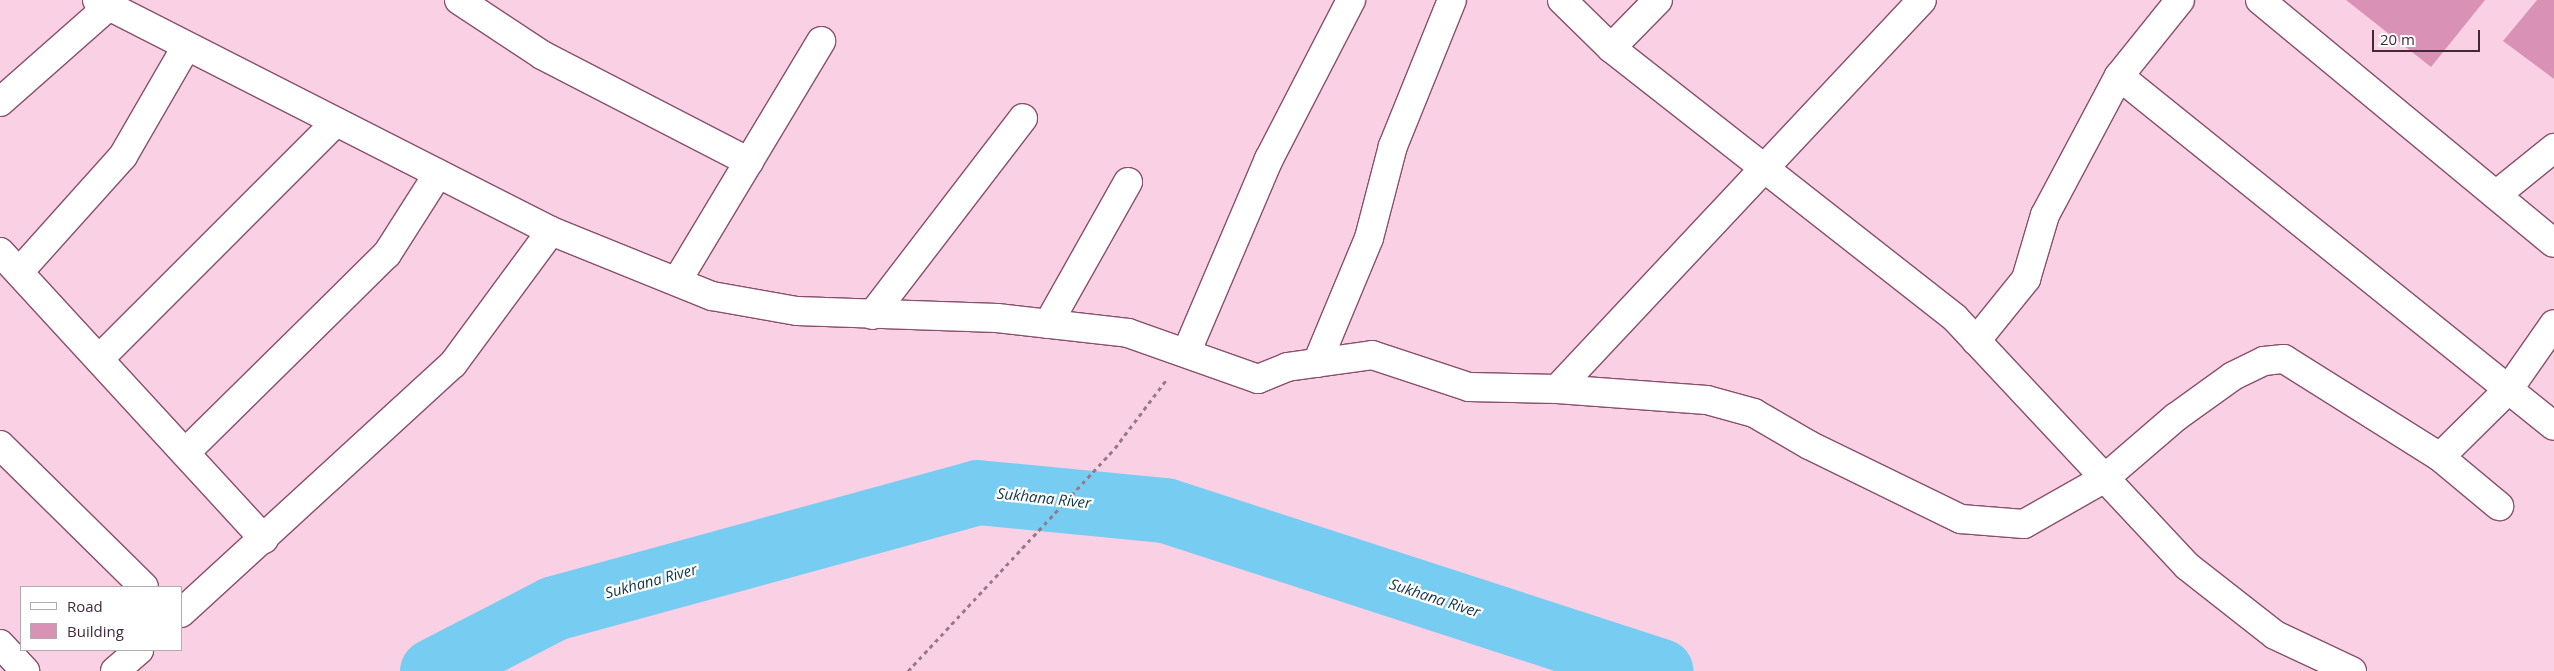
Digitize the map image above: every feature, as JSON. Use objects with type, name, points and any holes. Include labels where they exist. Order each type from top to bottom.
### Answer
[{"type":"street","points":[[459,0],[542,55],[748,162]]},
{"type":"street","points":[[1187,351],[1269,159],[1351,0]]},
{"type":"street","points":[[1317,363],[1368,238],[1393,146],[1452,0]]},
{"type":"street","points":[[1562,0],[1611,48],[1760,168],[1955,318],[2187,566],[2267,629],[2352,671]]},
{"type":"street","points":[[1611,48],[1658,0]]},
{"type":"street","points":[[1557,389],[1760,168],[1922,0]]},
{"type":"street","points":[[1976,341],[2026,279],[2045,216],[2119,76],[2180,0]]},
{"type":"street","points":[[2260,0],[2554,244]]},
{"type":"street","points":[[0,102],[103,3],[552,231],[712,296],[797,311],[1048,324],[1128,333],[1187,351],[1258,379],[1288,367],[1372,356],[1469,387],[1557,389],[1707,400],[1754,413],[1809,445],[1961,519],[2024,524],[2105,478],[2233,376],[2264,361],[2284,359],[2440,457],[2499,506]]},
{"type":"street","points":[[677,281],[821,41]]},
{"type":"street","points":[[19,272],[123,156],[186,46]]},
{"type":"street","points":[[2119,76],[2554,426]]},
{"type":"street","points":[[872,315],[1022,118]]},
{"type":"street","points":[[99,360],[336,122]]},
{"type":"street","points":[[2496,195],[2554,148]]},
{"type":"street","points":[[185,453],[387,254],[438,174]]},
{"type":"street","points":[[1048,324],[1128,182]]},
{"type":"street","points":[[182,612],[453,364],[552,231]]},
{"type":"street","points":[[0,252],[264,539]]},
{"type":"street","points":[[2440,457],[2508,390],[2553,330]]},
{"type":"street","points":[[0,445],[143,586]]},
{"type":"street","points":[[0,644],[25,671]]},
{"type":"street","points":[[114,671],[138,651]]},
{"type":"path","points":[[908,671],[1115,448],[1187,351]]},
{"type":"building","points":[[2346,0],[2485,0],[2431,67]]},
{"type":"building","points":[[2537,0],[2554,0],[2554,79],[2503,41]]},
{"type":"waterway","name":"Sukhana River","points":[[432,671],[554,608],[977,492],[1165,510],[1661,671]]}]
